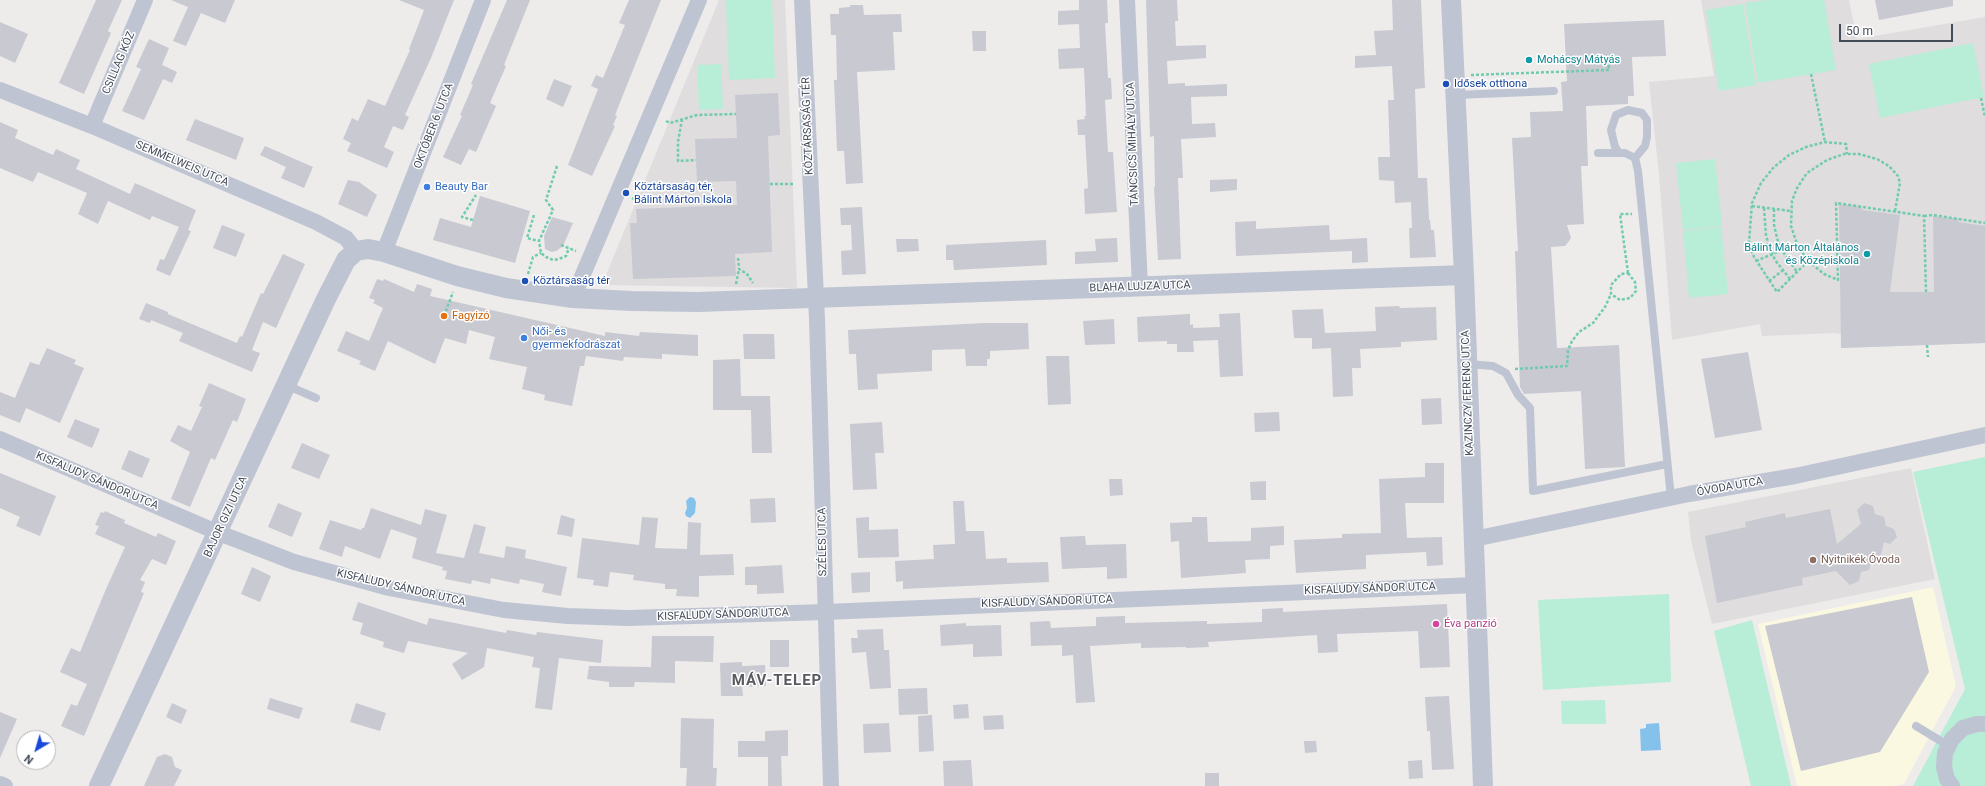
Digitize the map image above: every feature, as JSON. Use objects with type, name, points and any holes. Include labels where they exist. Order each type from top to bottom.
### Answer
[{"type":"street","name":"CSILLAG KÖZ","points":[[92,126],[145,0]]},
{"type":"street","name":"OKTÓBER 6. UTCA","points":[[384,252],[483,0]]},
{"type":"street","points":[[574,298],[699,0]]},
{"type":"street","name":"KÖZTÁRSASÁG TÉR","points":[[802,0],[816,298]]},
{"type":"street","name":"TÁNCSICS MIHÁLY UTCA","points":[[1127,0],[1140,287]]},
{"type":"street","name":"KAZINCZY FERENC UTCA","points":[[1451,0],[1464,275],[1483,786]]},
{"type":"street","name":"SEMMELWEIS UTCA","points":[[0,90],[92,126],[316,222],[346,238],[356,251]]},
{"type":"street","points":[[356,251],[368,249],[384,252],[457,276],[506,288],[574,298],[698,302],[816,298]]},
{"type":"street","name":"BAJOR GIZI UTCA","points":[[99,786],[219,533],[286,385],[338,276],[346,260],[356,251]]},
{"type":"street","name":"BLAHA LUJZA UTCA","points":[[816,298],[1464,275]]},
{"type":"street","name":"SZÉLES UTCA","points":[[816,298],[831,786]]},
{"type":"street","name":"ÓVODA UTCA","points":[[1474,539],[1671,498],[1795,476],[1985,435]]},
{"type":"street","name":"KISFALUDY SÁNDOR UTCA","points":[[0,439],[219,533],[294,562],[389,588],[504,610],[568,616],[628,618],[825,612],[1476,585]]},
{"type":"street","points":[[1952,786],[1947,779],[1944,767],[1945,753],[1963,728],[1977,724],[1985,724]]},
{"type":"street","points":[[0,784],[5,786]]},
{"type":"lane","points":[[1455,86],[1554,91]]},
{"type":"lane","points":[[1619,153],[1615,147],[1611,130],[1616,115],[1628,110],[1642,112],[1647,120],[1647,137],[1645,146],[1635,158]]},
{"type":"lane","points":[[1598,153],[1619,153],[1635,158]]},
{"type":"lane","points":[[1635,158],[1638,170],[1671,498]]},
{"type":"lane","points":[[1467,364],[1493,366],[1506,373],[1518,395],[1530,408],[1533,491],[1667,464]]},
{"type":"lane","points":[[286,385],[316,398]]},
{"type":"lane","points":[[1916,726],[1949,746]]},
{"type":"path","points":[[1455,86],[1608,70],[1608,58]]},
{"type":"path","points":[[1811,74],[1825,142]]},
{"type":"path","points":[[1981,98],[1985,117]]},
{"type":"path","points":[[666,121],[670,123],[697,115],[736,114]]},
{"type":"path","points":[[682,119],[678,161],[696,160]]},
{"type":"path","points":[[1808,261],[1777,292],[1756,261],[1749,243],[1752,206],[1761,183],[1774,167],[1795,152],[1806,147],[1825,142],[1846,144],[1847,154]]},
{"type":"path","points":[[1895,211],[1900,183],[1898,176],[1889,166],[1877,158],[1859,154],[1847,154],[1827,160],[1807,173],[1797,188],[1791,211],[1791,226],[1797,244],[1808,261],[1824,274],[1838,280],[1836,203],[1924,216],[1933,215],[1985,223]]},
{"type":"path","points":[[557,166],[546,200],[553,210],[539,241],[541,253],[553,260],[566,256],[569,248]]},
{"type":"path","points":[[473,220],[462,217],[476,195]]},
{"type":"path","points":[[637,200],[642,203]]},
{"type":"path","points":[[1752,206],[1791,211]]},
{"type":"path","points":[[1764,208],[1766,236],[1772,254],[1790,280]]},
{"type":"path","points":[[1774,209],[1774,225],[1782,250],[1797,272]]},
{"type":"path","points":[[534,214],[527,238],[539,241]]},
{"type":"path","points":[[1612,294],[1620,300],[1630,298],[1636,291],[1635,282],[1628,274],[1620,214],[1642,214]]},
{"type":"path","points":[[1924,216],[1926,292]]},
{"type":"path","points":[[1756,261],[1797,244]]},
{"type":"path","points":[[561,245],[576,251]]},
{"type":"path","points":[[528,276],[533,257],[541,253]]},
{"type":"path","points":[[736,289],[739,269],[738,258]]},
{"type":"path","points":[[739,269],[752,280],[753,289]]},
{"type":"path","points":[[1769,281],[1782,270]]},
{"type":"path","points":[[1506,373],[1519,368],[1567,366],[1568,350],[1572,341],[1579,332],[1593,323],[1605,307],[1612,294],[1611,285],[1616,278],[1621,274],[1628,274]]},
{"type":"path","points":[[444,316],[457,276]]},
{"type":"path","points":[[1928,345],[1928,357]]},
{"type":"shaded area","points":[[719,0],[785,0],[797,288],[602,285]]},
{"type":"shaded area","points":[[1701,0],[1849,0],[1857,39],[1985,17],[1985,343],[1841,348],[1841,334],[1762,336],[1760,324],[1672,340],[1659,175],[1649,82],[1714,76]]},
{"type":"shaded area","name":"Nyitnikék Óvoda","points":[[1911,468],[1935,579],[1712,624],[1691,541],[1688,512]]},
{"type":"shaded area","points":[[1933,587],[1956,686],[1904,784],[1895,786],[1797,786],[1758,624]]},
{"type":"green space","points":[[726,0],[772,0],[775,78],[729,80]]},
{"type":"green space","points":[[1766,0],[1824,0],[1836,70],[1758,83],[1745,3]]},
{"type":"green space","points":[[1743,4],[1756,85],[1719,91],[1706,10]]},
{"type":"green space","points":[[1973,43],[1984,97],[1880,118],[1869,64]]},
{"type":"green space","points":[[721,64],[723,109],[699,110],[697,65]]},
{"type":"green space","points":[[1715,159],[1722,226],[1683,230],[1676,163]]},
{"type":"green space","points":[[1721,227],[1728,294],[1689,298],[1683,231]]},
{"type":"green space","points":[[1985,457],[1985,786],[1913,786],[1965,689],[1913,472]]},
{"type":"green space","points":[[1669,594],[1671,682],[1543,690],[1538,600]]},
{"type":"green space","points":[[1752,620],[1791,786],[1751,786],[1714,631]]},
{"type":"green space","points":[[1605,700],[1606,724],[1562,724],[1561,701]]},
{"type":"water","points":[[690,497],[694,498],[696,502],[695,513],[690,518],[686,516],[685,513],[687,508],[686,501]]},
{"type":"water","points":[[1659,723],[1661,750],[1641,751],[1640,729],[1646,728],[1646,724]]},
{"type":"building","points":[[96,0],[122,0],[108,31],[111,33],[84,94],[59,83]]},
{"type":"building","points":[[171,0],[235,0],[225,23],[201,13],[186,46],[173,41],[188,7]]},
{"type":"building","points":[[399,0],[454,0],[431,58],[405,115],[409,117],[403,130],[393,126],[384,147],[394,152],[387,168],[347,151],[351,143],[343,139],[352,118],[358,121],[368,99],[385,106],[410,50],[409,49],[424,10]]},
{"type":"building","points":[[507,0],[530,0],[504,65],[506,66],[490,103],[496,106],[476,152],[469,149],[461,165],[443,157],[462,116],[460,115],[473,85],[471,84]]},
{"type":"building","points":[[629,0],[661,0],[615,115],[617,116],[613,125],[615,126],[592,176],[568,165],[598,89],[591,86],[596,75],[603,78],[625,25],[619,23]]},
{"type":"building","points":[[1079,0],[1107,0],[1108,23],[1105,23],[1108,78],[1111,78],[1112,99],[1105,100],[1108,152],[1113,152],[1117,212],[1085,214],[1084,189],[1088,188],[1085,135],[1078,135],[1077,120],[1085,119],[1084,116],[1086,116],[1084,68],[1059,69],[1058,49],[1080,48],[1079,24],[1058,25],[1058,11],[1079,10]]},
{"type":"building","points":[[1146,0],[1177,0],[1178,21],[1175,21],[1176,46],[1206,45],[1206,58],[1167,61],[1168,84],[1185,83],[1185,86],[1227,84],[1227,96],[1191,97],[1192,124],[1215,123],[1216,137],[1181,139],[1183,178],[1178,178],[1181,259],[1158,260],[1154,187],[1154,136],[1150,137]]},
{"type":"building","points":[[1392,0],[1421,0],[1425,88],[1415,89],[1418,178],[1427,178],[1429,220],[1431,230],[1434,230],[1436,257],[1410,258],[1409,228],[1412,228],[1411,202],[1395,203],[1394,181],[1379,180],[1378,157],[1390,157],[1388,100],[1394,100],[1392,66],[1355,68],[1355,56],[1376,55],[1374,31],[1393,30]]},
{"type":"building","points":[[1875,0],[1953,0],[1953,6],[1879,20]]},
{"type":"building","points":[[850,5],[863,5],[864,15],[901,14],[902,32],[893,32],[895,70],[857,72],[863,183],[846,184],[844,151],[837,151],[834,80],[837,80],[836,35],[831,35],[830,14],[839,14],[839,8],[850,7]]},
{"type":"building","points":[[1664,20],[1666,56],[1632,57],[1634,96],[1628,96],[1628,104],[1586,106],[1588,166],[1581,166],[1584,224],[1567,225],[1571,238],[1569,241],[1565,246],[1551,247],[1557,348],[1619,345],[1625,467],[1585,469],[1581,391],[1524,394],[1520,387],[1515,251],[1518,251],[1512,138],[1531,137],[1530,112],[1563,111],[1561,82],[1567,81],[1564,24]]},
{"type":"building","points":[[0,22],[28,34],[15,63],[0,56]]},
{"type":"building","points":[[972,31],[986,31],[986,51],[973,51]]},
{"type":"building","points":[[149,39],[169,48],[162,65],[177,72],[172,83],[163,79],[144,120],[122,111],[141,69],[136,67]]},
{"type":"building","points":[[554,79],[572,86],[563,107],[546,99]]},
{"type":"building","points":[[778,93],[780,135],[768,136],[772,252],[735,254],[736,276],[633,279],[630,223],[637,223],[636,209],[737,205],[736,181],[697,182],[695,139],[737,138],[735,95]]},
{"type":"building","points":[[195,119],[244,138],[236,160],[186,140]]},
{"type":"building","points":[[0,122],[18,130],[15,138],[53,155],[56,149],[80,160],[76,169],[130,194],[135,183],[196,210],[188,230],[191,231],[170,276],[156,270],[160,259],[164,260],[179,227],[152,216],[150,220],[108,201],[98,224],[78,214],[87,193],[38,172],[33,182],[0,168]]},
{"type":"building","points":[[265,146],[313,167],[304,188],[281,178],[286,167],[260,155]]},
{"type":"building","points":[[1237,179],[1237,190],[1210,192],[1210,180]]},
{"type":"building","points":[[348,180],[359,182],[377,195],[367,217],[338,204]]},
{"type":"building","points":[[480,196],[530,211],[515,263],[433,240],[440,218],[471,227]]},
{"type":"building","name":"Bálint Márton Általános és Középiskola","points":[[1839,204],[1862,207],[1862,210],[1900,215],[1890,292],[1934,292],[1933,216],[1958,219],[1958,222],[1985,226],[1985,343],[1841,348]]},
{"type":"building","points":[[862,207],[866,274],[842,275],[841,251],[852,250],[851,225],[841,225],[840,208]]},
{"type":"building","points":[[552,217],[573,223],[563,246],[552,252],[545,249],[544,236]]},
{"type":"building","points":[[1256,221],[1256,229],[1329,225],[1330,240],[1367,238],[1368,262],[1352,263],[1352,251],[1236,256],[1235,222]]},
{"type":"building","points":[[222,225],[245,234],[236,257],[213,248]]},
{"type":"building","points":[[1117,238],[1118,262],[1075,264],[1075,252],[1096,251],[1095,239]]},
{"type":"building","points":[[896,239],[918,239],[919,251],[897,252]]},
{"type":"building","points":[[1046,240],[1047,265],[954,270],[953,260],[946,260],[946,245]]},
{"type":"building","points":[[283,254],[305,264],[276,328],[263,322],[252,350],[260,353],[252,372],[179,341],[183,333],[151,320],[150,323],[139,319],[146,303],[168,312],[168,314],[237,343],[240,336],[242,337],[261,293],[263,294]]},
{"type":"building","points":[[377,279],[383,281],[384,279],[414,292],[417,284],[432,289],[430,296],[605,336],[605,332],[639,336],[640,332],[698,335],[698,356],[662,354],[662,359],[624,357],[623,361],[586,356],[584,366],[580,366],[572,406],[544,400],[545,395],[522,389],[527,367],[489,359],[495,337],[469,330],[466,344],[445,338],[435,364],[388,341],[375,371],[359,364],[361,361],[337,351],[346,331],[369,341],[383,308],[373,303],[375,300],[369,298]]},
{"type":"building","points":[[1399,306],[1400,308],[1436,307],[1437,340],[1401,342],[1401,347],[1360,349],[1361,368],[1352,368],[1353,396],[1333,397],[1331,348],[1312,349],[1312,338],[1294,338],[1292,310],[1323,309],[1325,333],[1376,331],[1375,307]]},
{"type":"building","points":[[1240,313],[1243,376],[1220,377],[1218,340],[1193,341],[1194,352],[1177,352],[1177,344],[1167,344],[1167,341],[1138,342],[1137,317],[1190,314],[1190,325],[1193,324],[1193,328],[1220,327],[1219,314]]},
{"type":"building","points":[[1114,319],[1115,344],[1085,345],[1083,321]]},
{"type":"building","points":[[985,323],[1028,323],[1029,349],[990,351],[990,359],[987,359],[987,366],[966,366],[965,349],[932,350],[932,371],[877,374],[878,389],[858,390],[856,354],[849,354],[848,330]]},
{"type":"building","points":[[743,334],[774,334],[775,359],[744,359]]},
{"type":"building","points":[[47,348],[76,360],[74,364],[84,368],[60,423],[26,408],[20,423],[0,415],[0,392],[15,398],[30,362],[39,365]]},
{"type":"building","points":[[1748,352],[1762,430],[1715,438],[1701,359]]},
{"type":"building","points":[[1046,356],[1069,356],[1071,404],[1048,405]]},
{"type":"building","points":[[740,359],[741,396],[770,396],[772,453],[752,453],[751,410],[713,410],[713,360]]},
{"type":"building","points":[[209,383],[246,399],[237,422],[233,420],[215,460],[211,458],[190,507],[171,499],[190,452],[170,441],[178,425],[191,431],[202,407],[199,406]]},
{"type":"building","points":[[1441,398],[1442,424],[1422,425],[1421,399]]},
{"type":"building","points":[[1279,412],[1280,431],[1255,432],[1254,413]]},
{"type":"building","points":[[75,419],[100,429],[92,448],[67,437]]},
{"type":"building","points":[[882,422],[884,453],[875,453],[877,489],[853,490],[850,424]]},
{"type":"building","points":[[302,443],[330,455],[319,479],[291,468]]},
{"type":"building","points":[[129,450],[150,459],[142,478],[121,469]]},
{"type":"building","points":[[1425,463],[1444,463],[1444,503],[1405,503],[1407,538],[1442,537],[1443,565],[1427,566],[1426,552],[1366,555],[1366,569],[1296,573],[1294,540],[1342,538],[1342,534],[1381,533],[1379,479],[1425,477]]},
{"type":"building","points":[[0,473],[56,496],[40,536],[16,526],[20,517],[0,508]]},
{"type":"building","points":[[1109,479],[1122,479],[1123,495],[1110,496]]},
{"type":"building","points":[[1266,481],[1266,500],[1251,500],[1250,482]]},
{"type":"building","points":[[775,498],[776,522],[751,523],[750,499]]},
{"type":"building","points":[[953,501],[964,501],[966,531],[984,531],[986,559],[1007,558],[1007,563],[1048,562],[1049,582],[903,589],[903,581],[896,582],[895,561],[934,559],[933,545],[955,544]]},
{"type":"building","points":[[278,503],[302,513],[292,537],[268,527]]},
{"type":"building","points":[[1864,503],[1873,506],[1875,514],[1884,517],[1886,526],[1894,529],[1897,537],[1890,544],[1884,542],[1880,558],[1871,562],[1869,570],[1861,572],[1859,581],[1850,585],[1836,571],[1802,578],[1803,585],[1717,603],[1705,536],[1746,527],[1745,522],[1785,513],[1786,518],[1830,509],[1837,544],[1861,524],[1857,510]]},
{"type":"building","points":[[371,508],[421,525],[425,509],[447,515],[436,553],[464,558],[474,524],[486,527],[479,553],[504,558],[506,546],[526,550],[525,558],[567,567],[561,596],[542,592],[544,584],[520,579],[519,584],[491,578],[490,584],[472,580],[471,584],[445,579],[447,571],[442,570],[443,567],[412,558],[417,538],[391,529],[380,559],[345,546],[342,557],[319,549],[330,520],[361,530],[364,528]]},
{"type":"building","points":[[105,511],[125,520],[124,523],[156,537],[158,533],[176,541],[166,565],[152,559],[140,580],[145,582],[141,592],[144,593],[84,736],[61,726],[71,704],[77,706],[87,684],[60,672],[71,648],[80,652],[125,547],[95,534],[99,526],[95,525],[101,512],[104,513]]},
{"type":"building","points":[[561,515],[575,519],[572,537],[557,534]]},
{"type":"building","points":[[642,517],[658,518],[655,548],[687,549],[688,522],[701,523],[700,555],[733,554],[734,575],[699,576],[699,597],[676,596],[677,589],[665,589],[665,584],[633,580],[634,575],[610,572],[608,587],[593,585],[594,580],[577,578],[582,538],[639,545]]},
{"type":"building","points":[[869,517],[869,530],[898,529],[899,557],[858,558],[856,518]]},
{"type":"building","points":[[1192,517],[1207,517],[1208,542],[1251,541],[1251,528],[1284,526],[1284,545],[1270,546],[1270,559],[1245,560],[1246,573],[1181,578],[1179,541],[1171,542],[1170,523],[1192,522]]},
{"type":"building","points":[[1085,536],[1086,545],[1126,544],[1127,578],[1107,579],[1107,567],[1062,569],[1060,537]]},
{"type":"building","points":[[782,565],[784,593],[757,594],[757,585],[745,585],[745,567]]},
{"type":"building","points":[[252,567],[271,576],[260,602],[241,594]]},
{"type":"building","points":[[870,572],[870,592],[852,593],[851,573]]},
{"type":"building","points":[[1912,597],[1929,672],[1880,752],[1801,771],[1765,626]]},
{"type":"building","points":[[358,602],[427,625],[429,618],[506,633],[507,630],[536,635],[537,632],[603,640],[601,663],[559,658],[552,710],[535,708],[540,668],[532,667],[534,657],[487,648],[484,667],[462,680],[452,664],[468,653],[408,641],[404,653],[383,647],[384,642],[360,634],[363,623],[352,620]]},
{"type":"building","points":[[1447,604],[1450,667],[1420,668],[1418,631],[1337,634],[1338,652],[1318,653],[1317,635],[1208,642],[1209,647],[1141,648],[1141,643],[1090,646],[1095,702],[1076,703],[1073,655],[1062,656],[1062,645],[1031,646],[1030,622],[1050,621],[1051,628],[1096,626],[1096,617],[1125,616],[1125,623],[1207,621],[1207,624],[1262,622],[1262,609],[1283,608],[1283,612]]},
{"type":"building","points":[[966,623],[966,626],[1001,625],[1002,656],[973,657],[973,644],[941,646],[940,625]]},
{"type":"building","points":[[883,629],[884,650],[889,650],[891,688],[870,689],[866,652],[852,653],[851,638],[858,638],[857,630]]},
{"type":"building","points":[[652,636],[714,636],[713,662],[675,661],[675,683],[635,682],[634,687],[609,687],[609,682],[587,679],[589,666],[651,667]]},
{"type":"building","points":[[770,640],[789,640],[789,667],[770,667]]},
{"type":"building","points":[[742,662],[742,666],[765,665],[766,686],[742,687],[743,696],[721,696],[720,663]]},
{"type":"building","points":[[927,688],[928,714],[899,715],[898,689]]},
{"type":"building","points":[[1449,696],[1454,769],[1432,770],[1430,731],[1427,731],[1425,697]]},
{"type":"building","points":[[270,698],[303,708],[299,719],[267,709]]},
{"type":"building","points":[[172,703],[187,710],[181,724],[166,717]]},
{"type":"building","points":[[356,703],[386,713],[380,731],[350,722]]},
{"type":"building","points":[[968,704],[969,718],[954,719],[953,705]]},
{"type":"building","points":[[0,712],[17,719],[0,758]]},
{"type":"building","points":[[932,715],[934,751],[919,752],[918,716]]},
{"type":"building","points":[[1003,715],[1004,729],[984,730],[983,716]]},
{"type":"building","points":[[681,718],[714,719],[713,768],[717,768],[716,786],[686,786],[687,768],[680,768]]},
{"type":"building","points":[[889,723],[891,752],[864,753],[863,724]]},
{"type":"building","points":[[788,730],[788,756],[781,756],[782,786],[768,786],[768,757],[738,757],[738,741],[765,741],[765,731]]},
{"type":"building","points":[[1304,741],[1316,741],[1317,752],[1305,753]]},
{"type":"building","points":[[165,754],[172,757],[175,767],[182,770],[174,786],[144,786],[157,757]]},
{"type":"building","points":[[971,760],[973,786],[944,786],[943,761]]},
{"type":"building","points":[[1422,760],[1423,778],[1409,779],[1408,761]]},
{"type":"building","points":[[1205,773],[1219,773],[1219,786],[1205,786]]},
{"type":"place","name":"Mohácsy Mátyás","points":[[1529,60]]},
{"type":"place","name":"Idősek otthona","points":[[1446,84]]},
{"type":"place","name":"Beauty Bar","points":[[427,187]]},
{"type":"place","name":"Köztársaság tér, Bálint Márton Iskola","points":[[626,193]]},
{"type":"place","name":"Bálint Márton Általános és Középiskola","points":[[1867,254]]},
{"type":"place","name":"Köztársaság tér","points":[[525,281]]},
{"type":"place","name":"Fagyizó","points":[[444,316]]},
{"type":"place","name":"Női- és gyermekfodrászat","points":[[524,338]]},
{"type":"place","name":"Nyitnikék Óvoda","points":[[1813,560]]},
{"type":"place","name":"Éva panzió","points":[[1436,624]]},
{"type":"district","name":"MÁV-TELEP","points":[[777,681]]}]
